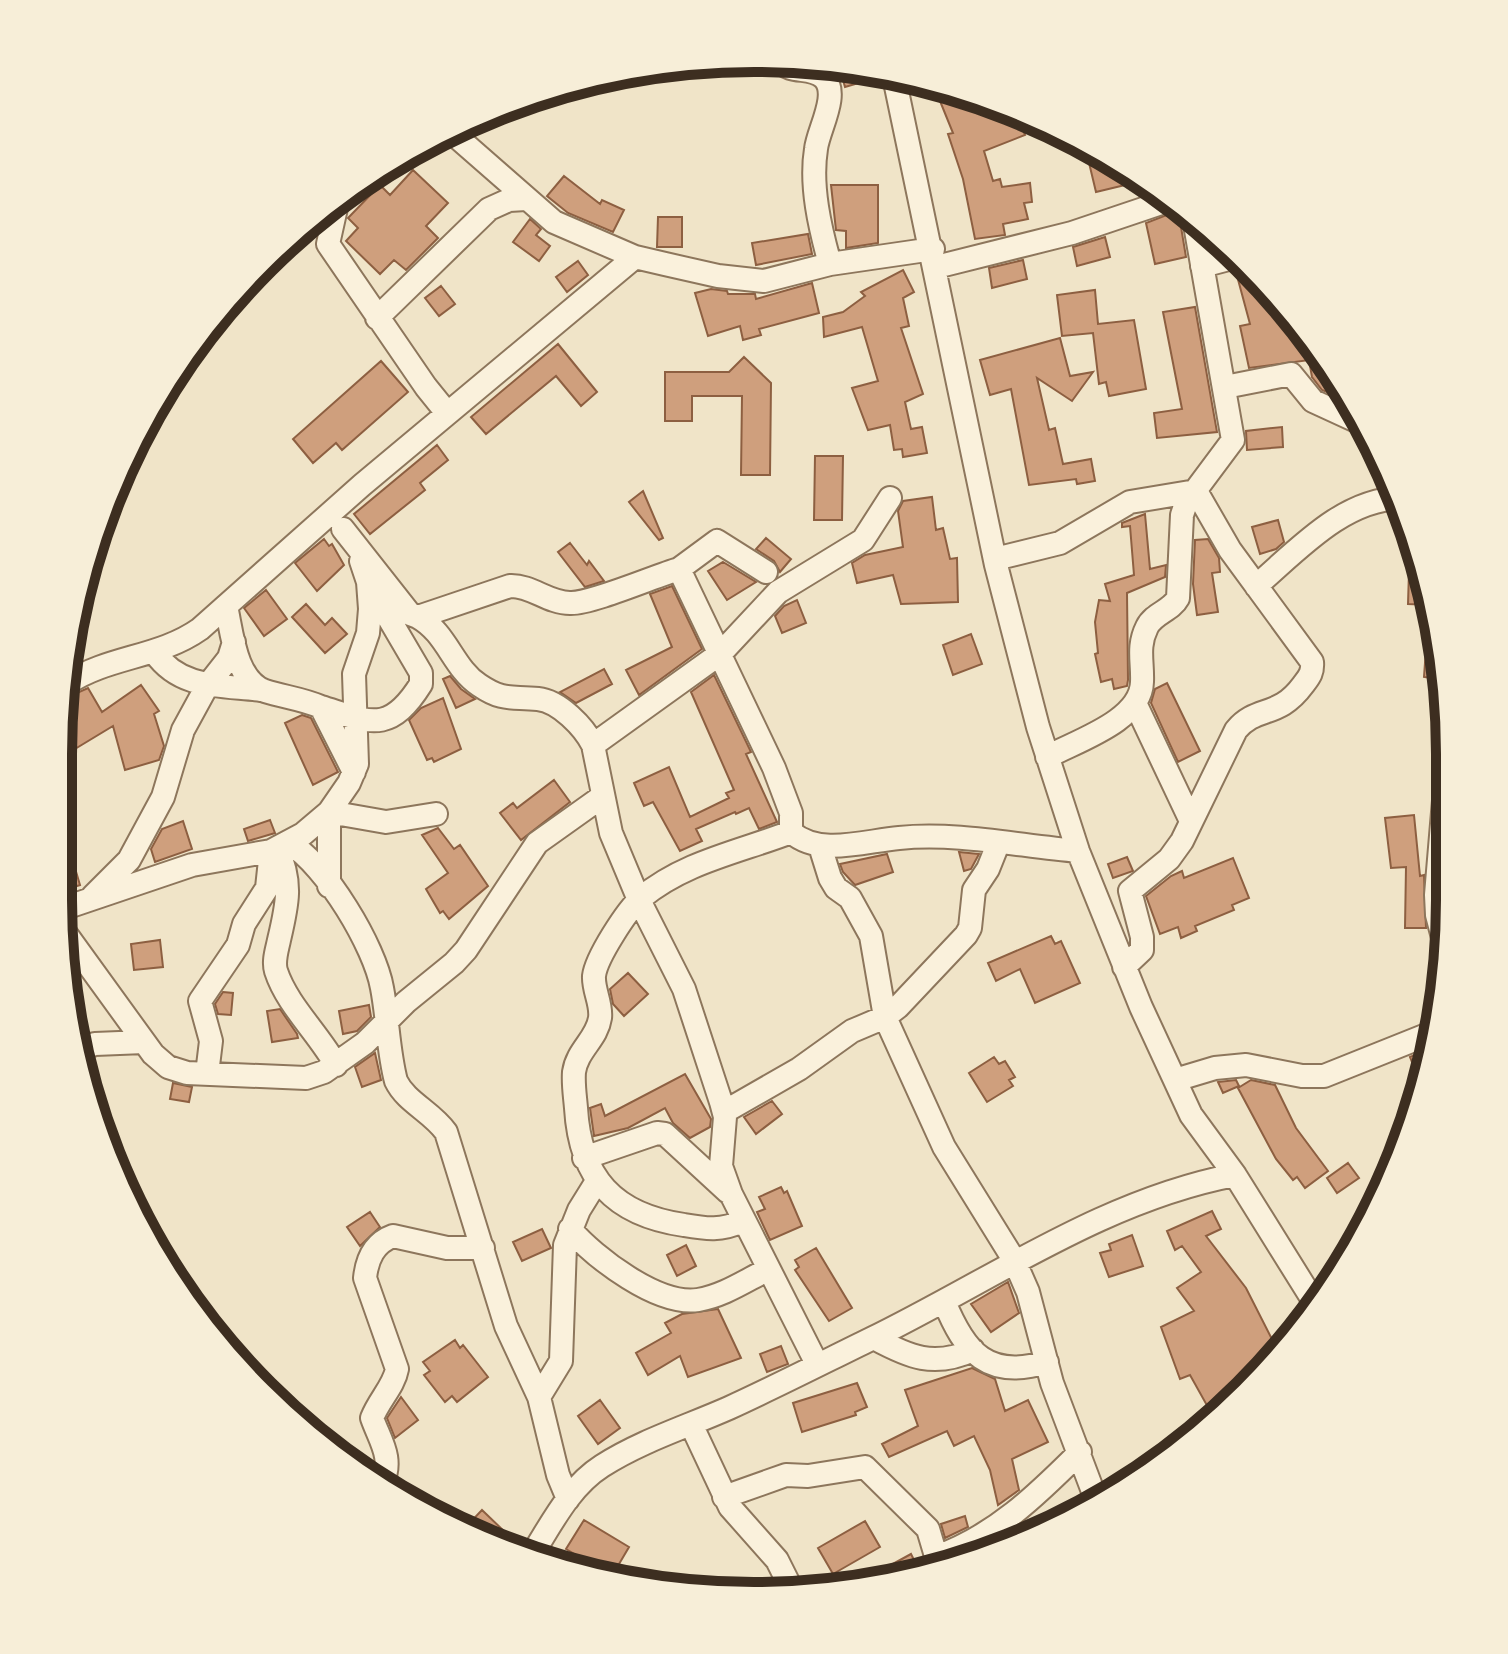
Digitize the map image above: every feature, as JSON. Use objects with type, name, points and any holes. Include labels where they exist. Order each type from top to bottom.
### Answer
[{"type":"street","points":[[818,75],[828,85],[830,95],[815,150],[820,229],[830,264]]},
{"type":"street","points":[[896,87],[995,559],[1047,757],[1078,851],[1124,967],[1191,1115],[1235,1175],[1310,1295]]},
{"type":"street","points":[[459,139],[554,222],[635,257],[718,276],[764,281],[830,264],[934,258],[1072,233],[1157,204]]},
{"type":"street","points":[[377,318],[489,209],[509,200],[526,199]]},
{"type":"street","points":[[334,217],[328,244],[377,318],[447,413]]},
{"type":"street","points":[[1047,757],[1123,716],[1135,703],[1142,680],[1139,657],[1142,639],[1149,623],[1175,605],[1178,598],[1182,515],[1233,440],[1197,235]]},
{"type":"street","points":[[77,678],[94,668],[155,653],[180,643],[447,413],[635,257]]},
{"type":"street","points":[[1202,266],[1224,260]]},
{"type":"street","points":[[1225,387],[1291,374],[1313,401],[1347,417]]},
{"type":"street","points":[[995,559],[1060,543],[1130,502],[1196,491]]},
{"type":"street","points":[[1124,967],[1142,950],[1142,937],[1130,891],[1169,859],[1182,841],[1190,819],[1221,766],[1236,730],[1246,718],[1280,709],[1293,698],[1313,671],[1308,654],[1256,586],[1196,491]]},
{"type":"street","points":[[593,745],[721,653],[778,592],[863,540],[890,498]]},
{"type":"street","points":[[1256,586],[1322,530],[1359,506],[1387,501]]},
{"type":"street","points":[[155,653],[176,675],[207,686],[261,690],[379,723],[390,719],[421,684],[421,673],[368,582],[343,529],[339,506]]},
{"type":"street","points":[[343,529],[410,614],[435,627],[476,684],[511,701],[540,699],[581,724],[593,745],[611,833],[639,900],[684,989],[724,1112],[725,1129],[720,1153],[731,1194],[817,1364]]},
{"type":"street","points":[[418,617],[519,585],[550,600],[570,603],[679,569],[717,541],[766,572]]},
{"type":"street","points":[[679,569],[721,653],[728,679],[780,783],[791,813],[791,832]]},
{"type":"street","points":[[72,906],[192,865],[252,857],[279,848],[329,812],[354,772],[358,752],[354,674],[368,633],[368,582]]},
{"type":"street","points":[[226,606],[244,669],[261,690]]},
{"type":"street","points":[[90,900],[129,860],[163,797],[183,730],[207,686],[222,670],[234,642]]},
{"type":"street","points":[[1135,703],[1190,819]]},
{"type":"street","points":[[321,707],[354,772]]},
{"type":"street","points":[[73,944],[144,1042],[168,1067],[207,1074],[306,1078],[336,1065],[466,950],[537,843],[603,796]]},
{"type":"street","points":[[329,812],[386,822],[436,814]]},
{"type":"street","points":[[329,812],[329,886]]},
{"type":"street","points":[[743,1221],[716,1230],[667,1223],[620,1203],[597,1181],[584,1158],[577,1131],[574,1075],[577,1059],[599,1023],[594,976],[602,954],[639,900],[701,862],[791,832],[820,846],[935,834],[998,844],[1078,851]]},
{"type":"street","points":[[724,1112],[799,1069],[852,1031],[885,1017],[966,935],[970,928],[974,890],[988,869],[998,844]]},
{"type":"street","points":[[820,846],[830,878],[836,888],[850,898],[871,936],[885,1017],[944,1147],[1014,1260],[1028,1292],[1047,1362],[1094,1492]]},
{"type":"street","points":[[279,848],[301,850],[329,886],[366,945],[382,985],[396,1081],[402,1093],[436,1119],[446,1132],[511,1341],[539,1397],[558,1475],[568,1499]]},
{"type":"street","points":[[279,848],[289,879],[289,896],[275,960],[276,972],[304,1025],[327,1048],[336,1065]]},
{"type":"street","points":[[207,1074],[211,1041],[200,1001],[238,945],[244,924],[267,888],[279,848]]},
{"type":"street","points":[[1175,1080],[1215,1068],[1246,1065],[1302,1076],[1324,1076],[1422,1037]]},
{"type":"street","points":[[88,1046],[144,1042]]},
{"type":"street","points":[[584,1158],[657,1133],[665,1134],[731,1194]]},
{"type":"street","points":[[537,1547],[568,1499],[600,1467],[874,1338],[1014,1260],[1165,1192],[1235,1175]]},
{"type":"street","points":[[539,1397],[561,1361],[565,1245],[570,1229],[597,1181]]},
{"type":"street","points":[[570,1229],[603,1261],[656,1292],[683,1300],[718,1295],[767,1270]]},
{"type":"street","points":[[385,1473],[386,1448],[372,1418],[385,1390],[395,1380],[397,1369],[365,1278],[366,1266],[377,1245],[393,1236],[447,1248],[483,1248]]},
{"type":"street","points":[[944,1301],[957,1333],[973,1350],[1012,1370],[1047,1362]]},
{"type":"street","points":[[874,1338],[919,1360],[954,1359],[973,1350]]},
{"type":"street","points":[[691,1424],[724,1497],[777,1560],[790,1581]]},
{"type":"street","points":[[960,1550],[1018,1510],[1080,1452]]},
{"type":"street","points":[[724,1497],[786,1475],[808,1476],[865,1467],[928,1529],[937,1557]]},
{"type":"building","points":[[842,78],[862,81],[862,82],[845,87]]},
{"type":"building","points":[[945,99],[973,108],[1022,127],[1025,135],[984,151],[993,181],[1000,179],[1002,187],[1030,183],[1032,202],[1024,203],[1028,219],[1003,224],[1005,235],[975,239],[963,179],[948,134],[953,133],[940,101]]},
{"type":"building","points":[[1088,159],[1129,184],[1096,192]]},
{"type":"building","points":[[413,170],[448,203],[426,226],[438,238],[406,270],[394,260],[380,274],[346,241],[358,228],[348,218],[380,185],[390,195]]},
{"type":"building","points":[[564,176],[600,204],[602,200],[624,210],[613,232],[568,213],[547,196]]},
{"type":"building","points":[[831,185],[878,185],[878,243],[846,248],[846,231],[836,230]]},
{"type":"building","points":[[1170,214],[1180,222],[1186,257],[1155,264],[1146,223]]},
{"type":"building","points":[[658,217],[682,217],[682,247],[657,247]]},
{"type":"building","points":[[530,219],[541,229],[536,235],[550,246],[539,261],[513,242]]},
{"type":"building","points":[[808,234],[812,254],[756,265],[752,243]]},
{"type":"building","points":[[1105,237],[1110,257],[1077,266],[1073,247]]},
{"type":"building","points":[[1023,260],[1027,279],[992,288],[989,268]]},
{"type":"building","points":[[578,261],[588,275],[567,292],[556,277]]},
{"type":"building","points":[[903,270],[914,292],[903,298],[909,326],[901,328],[923,394],[905,402],[911,429],[922,427],[927,453],[903,457],[902,449],[894,450],[890,425],[868,430],[852,388],[878,381],[862,327],[824,337],[823,317],[843,312],[865,296],[861,292]]},
{"type":"building","points":[[1236,272],[1295,339],[1334,395],[1322,390],[1312,377],[1309,360],[1249,368],[1240,326],[1250,324]]},
{"type":"building","points":[[812,283],[819,313],[759,329],[761,335],[743,340],[740,326],[708,336],[695,293],[711,289],[727,291],[728,294],[755,294],[756,299]]},
{"type":"building","points":[[441,286],[455,304],[439,316],[425,298]]},
{"type":"building","points":[[1095,290],[1098,324],[1134,320],[1146,389],[1109,396],[1106,382],[1099,384],[1093,333],[1062,336],[1057,295]]},
{"type":"building","points":[[1195,307],[1217,432],[1157,438],[1154,413],[1182,409],[1163,312]]},
{"type":"building","points":[[1060,338],[1070,376],[1093,372],[1072,401],[1037,378],[1049,430],[1055,428],[1063,464],[1091,459],[1095,481],[1077,484],[1076,479],[1029,485],[1011,389],[990,395],[980,360]]},
{"type":"building","points":[[558,344],[597,392],[581,406],[556,376],[486,434],[471,417]]},
{"type":"building","points":[[744,357],[771,383],[770,475],[741,475],[742,396],[692,396],[692,421],[665,421],[665,372],[729,372]]},
{"type":"building","points":[[381,361],[408,392],[342,450],[336,443],[313,463],[293,439]]},
{"type":"building","points":[[1282,427],[1283,447],[1247,450],[1246,431]]},
{"type":"building","points":[[437,445],[448,460],[420,483],[425,490],[370,534],[354,514]]},
{"type":"building","points":[[815,456],[843,456],[842,520],[814,520]]},
{"type":"building","points":[[643,491],[663,538],[659,540],[629,502]]},
{"type":"building","points":[[932,497],[936,530],[943,528],[950,559],[957,558],[958,602],[901,604],[893,575],[857,583],[852,563],[865,555],[903,547],[898,511],[903,501]]},
{"type":"building","points":[[1145,514],[1150,569],[1166,565],[1165,577],[1127,593],[1128,680],[1127,686],[1114,689],[1112,679],[1101,682],[1095,654],[1098,653],[1095,622],[1099,600],[1110,601],[1105,584],[1134,575],[1130,526],[1122,527],[1122,523]]},
{"type":"building","points":[[1278,520],[1284,542],[1276,549],[1260,554],[1252,527]]},
{"type":"building","points":[[766,538],[791,559],[780,572],[774,561],[756,549]]},
{"type":"building","points":[[324,539],[329,546],[332,544],[344,565],[317,591],[295,563]]},
{"type":"building","points":[[1208,539],[1219,558],[1220,572],[1212,573],[1218,612],[1197,615],[1193,584],[1195,540]]},
{"type":"building","points":[[570,543],[604,581],[585,587],[558,552]]},
{"type":"building","points":[[723,562],[756,582],[727,600],[708,571]]},
{"type":"building","points":[[1409,571],[1411,571],[1419,604],[1408,604]]},
{"type":"building","points":[[672,586],[702,649],[639,695],[626,670],[672,647],[650,594]]},
{"type":"building","points":[[266,590],[287,619],[264,636],[244,608]]},
{"type":"building","points":[[797,600],[806,623],[782,633],[775,616],[784,606]]},
{"type":"building","points":[[306,604],[325,625],[332,618],[347,634],[325,653],[292,617]]},
{"type":"building","points":[[971,634],[982,664],[953,675],[943,645]]},
{"type":"building","points":[[1426,643],[1431,678],[1424,677]]},
{"type":"building","points":[[604,669],[612,684],[576,703],[560,692]]},
{"type":"building","points":[[714,675],[751,752],[746,754],[777,822],[759,829],[749,808],[735,812],[696,829],[702,841],[680,851],[653,802],[644,806],[634,783],[669,767],[690,817],[729,798],[726,793],[734,790],[691,692]]},
{"type":"building","points":[[450,676],[475,699],[456,708],[443,679]]},
{"type":"building","points":[[1167,683],[1200,751],[1178,762],[1151,703],[1155,689]]},
{"type":"building","points":[[141,685],[159,711],[154,714],[164,746],[159,760],[125,770],[113,726],[72,751],[75,694],[88,688],[102,712]]},
{"type":"building","points":[[443,698],[461,749],[434,762],[432,758],[427,760],[409,720],[421,708]]},
{"type":"building","points":[[302,715],[311,718],[338,772],[313,785],[285,723]]},
{"type":"building","points":[[554,780],[570,802],[521,840],[500,813],[513,803],[517,808]]},
{"type":"building","points":[[1414,815],[1420,876],[1424,875],[1426,928],[1405,928],[1406,867],[1391,868],[1385,818]]},
{"type":"building","points":[[270,820],[275,833],[248,841],[244,829]]},
{"type":"building","points":[[183,821],[192,849],[155,862],[151,849],[162,829]]},
{"type":"building","points":[[438,828],[454,849],[460,845],[488,886],[449,919],[443,911],[440,913],[426,889],[448,873],[422,835]]},
{"type":"building","points":[[959,852],[979,854],[971,869],[964,871]]},
{"type":"building","points":[[887,854],[893,872],[855,885],[840,864]]},
{"type":"building","points":[[1127,857],[1133,871],[1113,878],[1108,864]]},
{"type":"building","points":[[72,858],[80,885],[72,888]]},
{"type":"building","points":[[1233,858],[1249,898],[1232,905],[1234,910],[1195,926],[1197,931],[1181,938],[1178,927],[1160,934],[1146,896],[1182,871],[1184,878]]},
{"type":"building","points":[[1051,936],[1055,944],[1061,941],[1080,983],[1035,1003],[1020,969],[996,981],[988,963]]},
{"type":"building","points":[[160,940],[163,967],[134,970],[131,944]]},
{"type":"building","points":[[628,973],[648,994],[624,1016],[613,1004],[610,989]]},
{"type":"building","points":[[223,992],[233,993],[231,1015],[218,1014],[215,1004]]},
{"type":"building","points":[[369,1005],[371,1017],[357,1031],[343,1034],[339,1011]]},
{"type":"building","points":[[280,1009],[298,1038],[272,1042],[267,1011]]},
{"type":"building","points":[[375,1053],[381,1080],[362,1087],[355,1067]]},
{"type":"building","points":[[1418,1053],[1415,1069],[1410,1057]]},
{"type":"building","points":[[994,1057],[999,1064],[1005,1061],[1015,1077],[1009,1080],[1013,1086],[987,1102],[969,1073]]},
{"type":"building","points":[[685,1074],[711,1119],[710,1127],[690,1138],[673,1123],[665,1108],[628,1128],[594,1136],[590,1108],[601,1104],[605,1116]]},
{"type":"building","points":[[1236,1080],[1239,1086],[1223,1093],[1218,1082]]},
{"type":"building","points":[[1251,1080],[1275,1085],[1296,1128],[1328,1171],[1305,1188],[1297,1177],[1293,1180],[1276,1159],[1238,1088]]},
{"type":"building","points":[[173,1083],[192,1087],[189,1102],[170,1099]]},
{"type":"building","points":[[772,1101],[782,1114],[756,1134],[744,1117]]},
{"type":"building","points":[[1348,1163],[1359,1178],[1337,1193],[1327,1178]]},
{"type":"building","points":[[781,1187],[784,1193],[787,1191],[802,1226],[770,1240],[757,1212],[765,1209],[759,1197]]},
{"type":"building","points":[[1212,1211],[1221,1229],[1206,1236],[1246,1288],[1273,1342],[1209,1408],[1190,1375],[1180,1379],[1161,1327],[1194,1311],[1177,1288],[1201,1272],[1182,1246],[1175,1250],[1167,1231]]},
{"type":"building","points":[[370,1212],[380,1227],[360,1246],[347,1227]]},
{"type":"building","points":[[542,1229],[551,1248],[522,1261],[513,1242]]},
{"type":"building","points":[[1132,1235],[1143,1266],[1109,1277],[1100,1253],[1111,1250],[1109,1244]]},
{"type":"building","points":[[686,1245],[696,1266],[677,1276],[667,1255]]},
{"type":"building","points":[[816,1248],[852,1308],[829,1321],[795,1270],[799,1267],[795,1260]]},
{"type":"building","points":[[1008,1282],[1019,1313],[991,1332],[971,1304]]},
{"type":"building","points":[[718,1309],[741,1358],[688,1377],[680,1356],[648,1375],[636,1353],[671,1333],[665,1323],[682,1314]]},
{"type":"building","points":[[455,1340],[460,1348],[463,1345],[488,1377],[457,1402],[452,1396],[445,1402],[424,1375],[430,1371],[423,1362]]},
{"type":"building","points":[[781,1346],[788,1364],[767,1372],[760,1354]]},
{"type":"building","points":[[972,1368],[995,1379],[1005,1411],[1028,1400],[1048,1442],[1012,1459],[1019,1490],[998,1505],[990,1470],[974,1436],[954,1446],[947,1431],[889,1457],[882,1444],[918,1426],[905,1390]]},
{"type":"building","points":[[857,1383],[867,1407],[855,1412],[856,1415],[802,1432],[793,1403]]},
{"type":"building","points":[[401,1397],[418,1420],[395,1438],[387,1418]]},
{"type":"building","points":[[600,1400],[620,1428],[598,1444],[578,1416]]},
{"type":"building","points":[[482,1510],[507,1534],[506,1535],[472,1521]]},
{"type":"building","points":[[965,1516],[968,1527],[945,1538],[941,1524]]},
{"type":"building","points":[[584,1520],[629,1547],[617,1568],[587,1561],[566,1549]]},
{"type":"building","points":[[865,1521],[880,1547],[833,1574],[818,1548]]},
{"type":"building","points":[[911,1554],[915,1563],[887,1569],[882,1570]]}]
